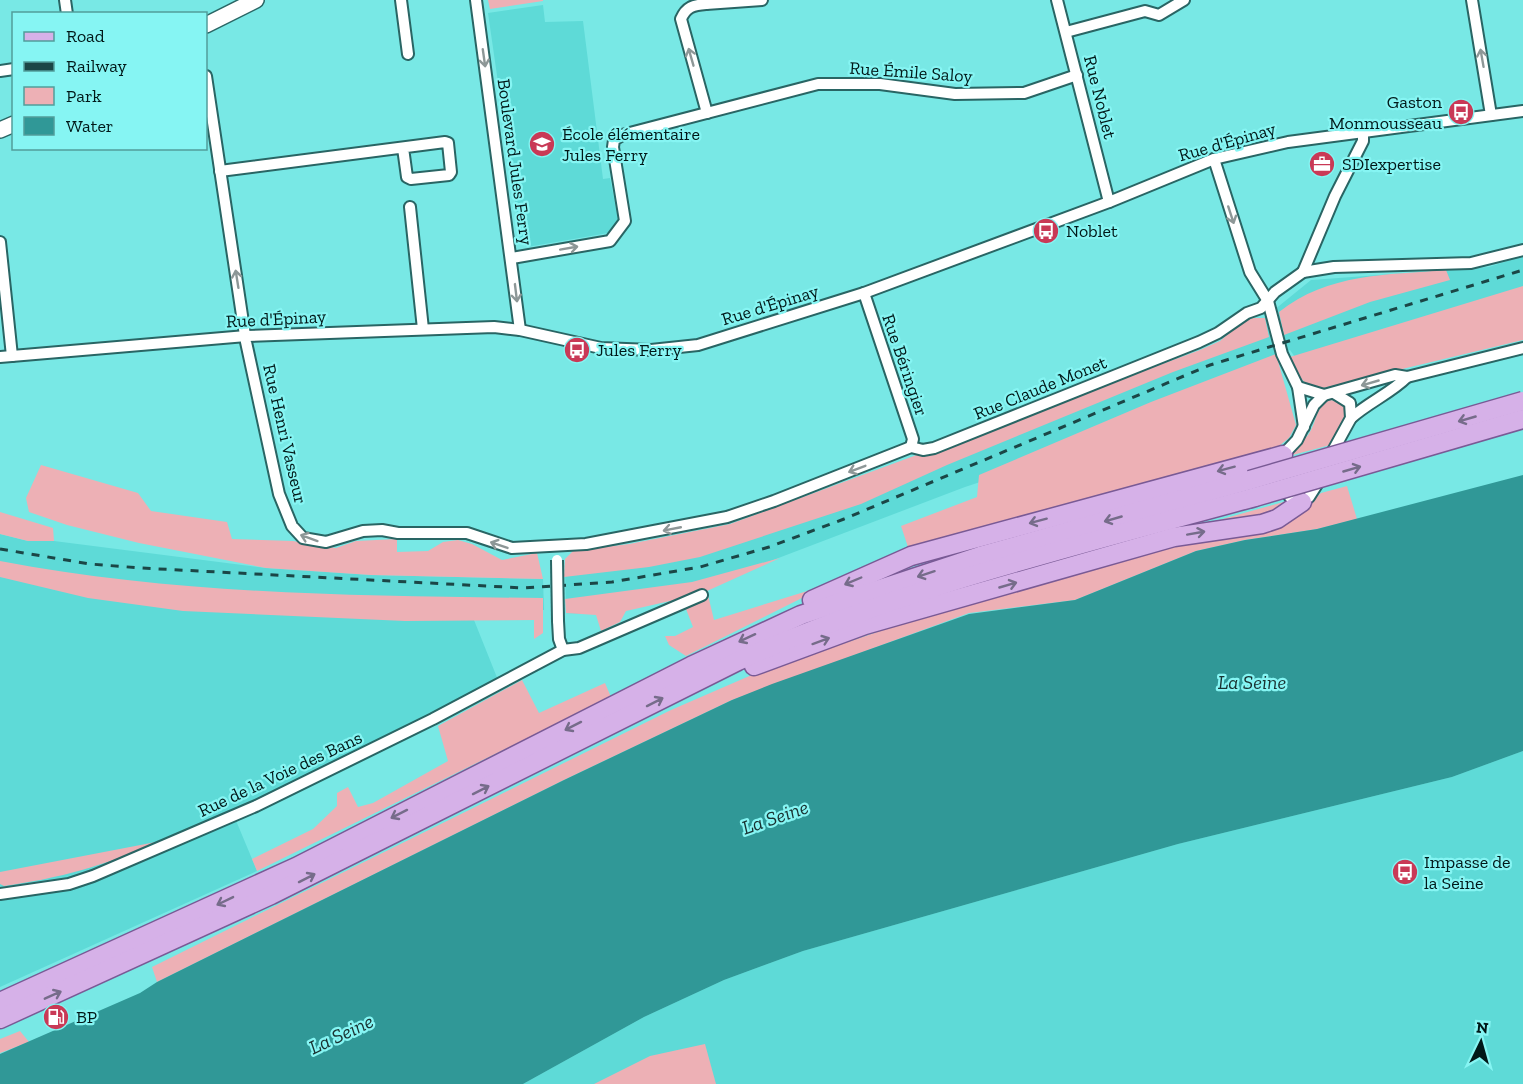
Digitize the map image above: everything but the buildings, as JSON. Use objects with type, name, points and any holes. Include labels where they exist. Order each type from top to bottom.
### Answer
[{"type":"main road","points":[[207,25],[256,0]]},
{"type":"main road","points":[[0,1019],[272,896],[706,676],[791,637],[910,593],[1253,488],[1523,401]]},
{"type":"main road","points":[[0,1002],[296,867],[691,666],[801,615],[981,556],[1523,419]]},
{"type":"main road","points":[[801,615],[807,603],[814,599],[911,556],[1283,455]]},
{"type":"main road","points":[[706,676],[724,677],[865,625],[1174,537],[1262,524],[1277,519],[1302,502]]},
{"type":"street","points":[[401,0],[408,54]]},
{"type":"street","name":"Boulevard Jules Ferry","points":[[476,0],[520,330]]},
{"type":"street","points":[[707,113],[681,19],[684,12],[693,5],[706,2],[762,0]]},
{"type":"street","name":"Rue Noblet","points":[[1057,0],[1109,202]]},
{"type":"street","points":[[1141,0],[1145,11]]},
{"type":"street","points":[[1066,32],[1145,11],[1160,15],[1184,0]]},
{"type":"street","points":[[1472,0],[1491,115]]},
{"type":"street","name":"Rue Émile Saloy","points":[[512,258],[610,241],[625,221],[614,140],[622,135],[818,84],[880,84],[955,94],[1024,93],[1077,75]]},
{"type":"street","name":"Rue Henri Vasseur","points":[[207,83],[246,336],[279,494],[292,526],[303,538],[326,542],[363,531],[467,533],[504,548],[557,547]]},
{"type":"street","name":"Rue d'Épinay","points":[[0,357],[246,336],[496,327],[520,330],[592,347],[651,350],[698,345],[864,293],[1109,202],[1214,159],[1288,142],[1523,111]]},
{"type":"street","points":[[1303,272],[1335,196],[1364,141],[1363,131]]},
{"type":"street","points":[[220,171],[403,148],[448,143],[451,171],[449,175],[411,179],[408,177],[403,148]]},
{"type":"street","points":[[1214,159],[1250,272],[1268,301],[1282,354],[1298,387],[1304,427]]},
{"type":"street","points":[[410,207],[423,329]]},
{"type":"street","points":[[0,242],[12,356]]},
{"type":"street","name":"Rue Claude Monet","points":[[557,547],[661,531],[727,517],[911,447],[922,450],[934,448],[1218,333],[1247,313],[1261,308],[1275,292],[1303,272],[1327,267],[1471,263],[1523,250]]},
{"type":"street","name":"Rue Béringier","points":[[864,293],[913,440],[911,447]]},
{"type":"street","points":[[1407,377],[1399,386],[1368,402],[1352,418],[1338,440],[1319,484],[1302,502],[1285,494],[1277,481],[1276,467],[1283,455],[1297,440],[1314,405],[1329,394],[1395,375],[1407,377],[1523,348]]},
{"type":"street","points":[[1298,387],[1329,394],[1350,403],[1352,418]]},
{"type":"street","points":[[557,547],[559,639],[563,650]]},
{"type":"street","name":"Rue de la Voie des Bans","points":[[0,894],[27,892],[93,876],[201,830],[433,719],[563,650],[579,648],[702,595]]},
{"type":"shaded area","points":[[543,5],[545,22],[583,21],[603,179],[610,178],[618,219],[608,233],[527,247],[521,242],[488,13]]},
{"type":"shaded area","points":[[1523,256],[1523,291],[1297,360],[1290,350],[1277,354],[1083,448],[965,487],[689,592],[587,614],[566,613],[565,565],[743,522],[1232,344],[1311,280],[1489,267]]},
{"type":"shaded area","points":[[0,534],[28,541],[54,541],[266,568],[371,575],[543,579],[544,610],[470,610],[498,680],[232,811],[257,871],[0,987]]},
{"type":"shaded area","points":[[1523,751],[1523,1084],[523,1084],[644,1017],[724,980],[803,951],[1178,844],[1452,777]]},
{"type":"green space","points":[[488,0],[543,0],[543,1],[490,9]]},
{"type":"green space","points":[[1446,270],[1450,280],[1370,302],[1284,335],[1279,312],[1317,290],[1359,278]]},
{"type":"green space","points":[[1523,286],[1523,340],[1319,389],[1304,382],[1290,357]]},
{"type":"green space","points":[[1265,318],[1269,337],[1173,372],[947,465],[861,504],[700,557],[649,567],[564,577],[565,559],[573,551],[629,544],[730,524],[1200,350],[1220,341],[1243,321]]},
{"type":"green space","points":[[1276,354],[1296,425],[1289,438],[1279,446],[909,550],[901,526],[977,497],[979,475],[1151,402]]},
{"type":"green space","points":[[1330,400],[1338,401],[1345,407],[1346,416],[1330,445],[1289,456],[1308,435],[1322,406]]},
{"type":"green space","points":[[41,465],[138,493],[151,511],[227,522],[232,539],[293,541],[336,548],[356,541],[397,539],[397,552],[428,551],[443,542],[458,540],[472,544],[502,560],[537,553],[543,579],[371,575],[266,568],[139,543],[67,525],[29,512],[26,498]]},
{"type":"green space","points":[[1347,486],[1357,519],[1317,529],[1245,540],[1196,551],[1075,600],[969,613],[732,700],[564,780],[157,982],[152,967],[671,710],[754,674],[930,614],[1194,540],[1289,523],[1321,493]]},
{"type":"green space","points":[[1287,501],[1278,514],[1190,528]]},
{"type":"green space","points":[[0,512],[53,528],[54,541],[28,541],[0,534]]},
{"type":"green space","points":[[780,558],[707,591],[714,620],[830,584],[686,656],[669,645],[665,636],[675,636],[693,627],[686,609],[692,603],[692,596],[626,611],[620,622],[601,631],[596,615],[566,613],[565,599],[692,582]]},
{"type":"green space","points":[[0,561],[134,581],[270,592],[543,598],[543,633],[534,639],[534,620],[405,621],[183,611],[88,598],[0,577]]},
{"type":"green space","points":[[522,680],[539,713],[605,683],[611,697],[257,871],[252,859],[313,829],[337,806],[337,793],[348,787],[358,807],[373,803],[448,761],[438,726]]},
{"type":"green space","points":[[156,842],[119,858],[82,870],[24,883],[4,886],[0,884],[0,872]]},
{"type":"green space","points":[[20,1031],[29,1042],[0,1053],[0,1039]]},
{"type":"green space","points":[[705,1044],[716,1084],[594,1084],[650,1056]]},
{"type":"water","name":"La Seine","points":[[1523,475],[1523,751],[1452,777],[1178,844],[803,951],[724,980],[644,1017],[523,1084],[0,1084],[0,1054],[140,993],[157,982],[564,780],[732,700],[772,684],[969,614],[1075,600],[1196,551],[1245,540],[1317,529]]},
{"type":"railway","points":[[0,549],[90,564],[141,568],[524,588],[612,582],[700,567],[769,547],[844,519],[1210,365],[1523,270]]},
{"type":"place","name":"Gaston Monmousseau","points":[[1461,112]]},
{"type":"place","name":"École élémentaire Jules Ferry","points":[[542,144]]},
{"type":"place","name":"SDIexpertise","points":[[1322,164]]},
{"type":"place","name":"Noblet","points":[[1046,231]]},
{"type":"place","name":"Jules Ferry","points":[[577,350]]},
{"type":"place","name":"Impasse de la Seine","points":[[1405,872]]},
{"type":"place","name":"BP","points":[[56,1017]]}]
